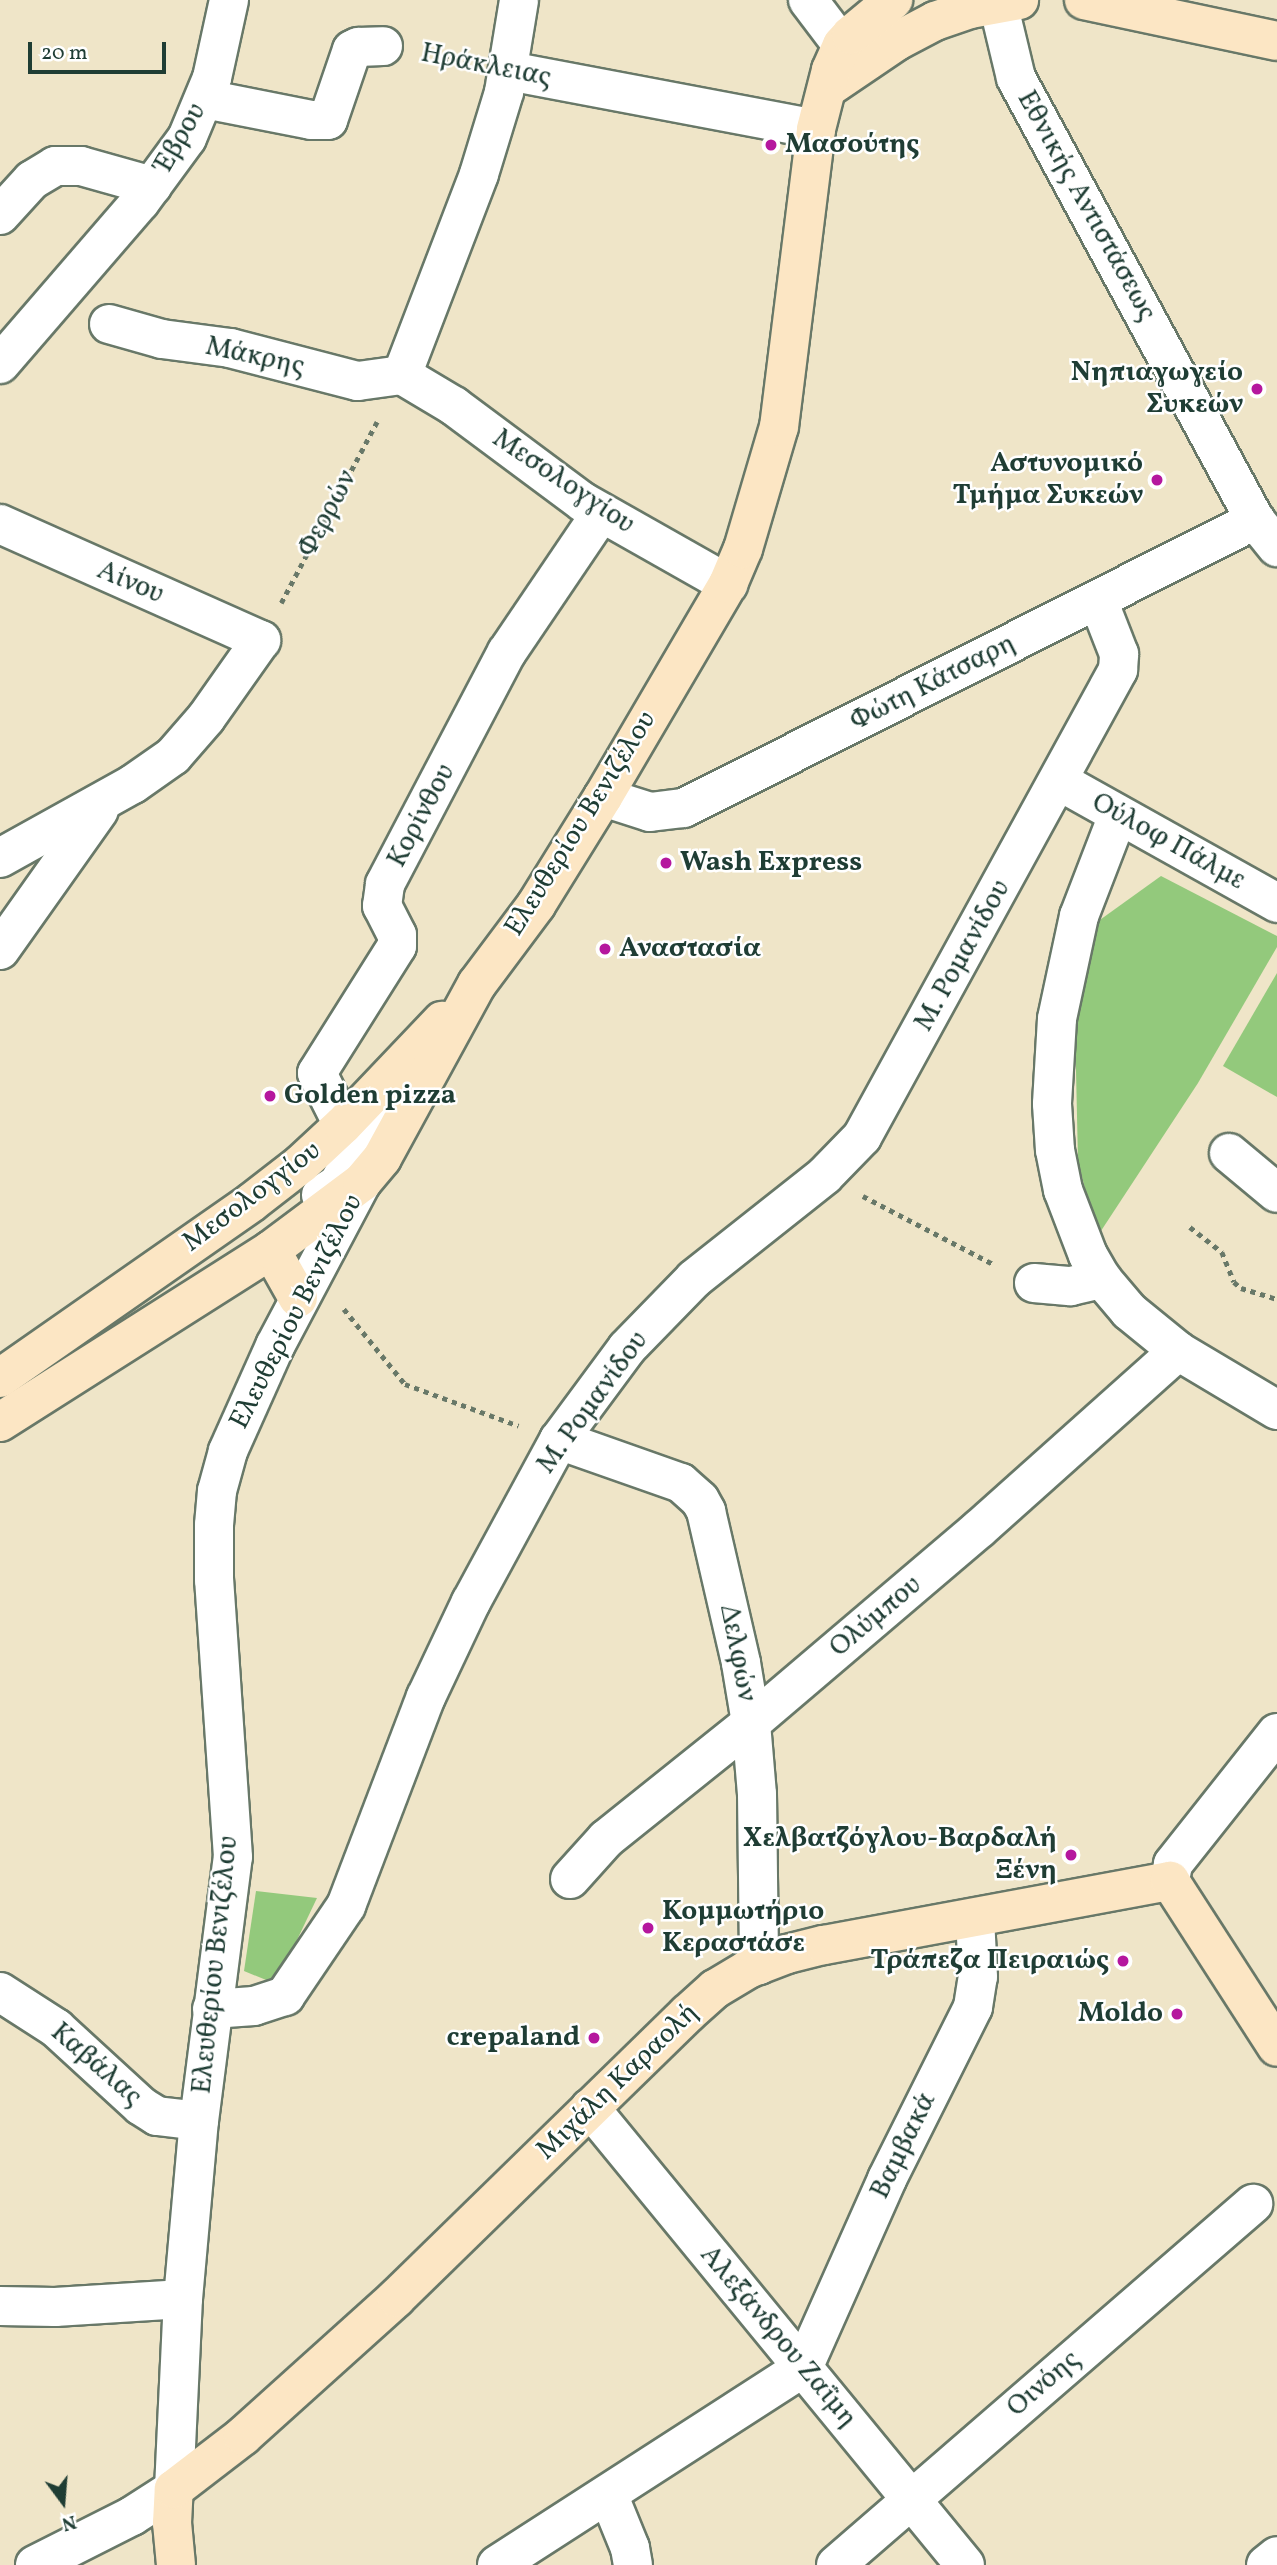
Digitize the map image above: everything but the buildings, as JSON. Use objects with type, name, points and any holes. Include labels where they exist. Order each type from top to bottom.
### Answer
[{"type":"street","name":"Έβρου","points":[[0,215],[32,180],[55,166],[81,166],[152,186],[187,138],[205,99],[229,0]]},
{"type":"street","points":[[402,375],[479,174],[509,71],[519,0]]},
{"type":"street","points":[[808,0],[842,45],[871,16],[893,0]]},
{"type":"street","points":[[1084,0],[1277,41]]},
{"type":"street","points":[[829,86],[897,41],[935,21],[1008,1]]},
{"type":"street","name":"Εθνικής Αντιστάσεως","points":[[1008,1],[1016,78],[1266,533]]},
{"type":"street","name":"Ελευθερίου Βενιζέλου","points":[[176,2565],[172,2523],[183,2299],[199,2120],[233,1845],[214,1580],[216,1500],[232,1442],[298,1298],[362,1182],[395,1136],[477,984],[536,905],[728,584],[743,549],[779,427],[816,129],[833,64],[842,45]]},
{"type":"street","name":"Ηράκλειας","points":[[205,99],[312,120],[328,120],[352,50],[383,46]]},
{"type":"street","name":"Ηράκλειας","points":[[509,71],[816,129]]},
{"type":"street","points":[[0,364],[152,186]]},
{"type":"street","name":"Μάκρης","points":[[109,324],[163,339],[230,348],[358,381],[402,375]]},
{"type":"street","name":"Μεσολογγίου","points":[[402,375],[454,406],[550,479],[601,513],[728,584]]},
{"type":"street","name":"Κορίνθου","points":[[343,1125],[317,1073],[397,946],[397,935],[382,906],[385,884],[507,652],[601,513]]},
{"type":"street","name":"Αίνου","points":[[0,524],[261,639]]},
{"type":"street","name":"Φώτη Κάτσαρη","points":[[603,797],[650,812],[684,807],[1185,557],[1266,533]]},
{"type":"street","name":"Μ. Ρομανίδου","points":[[212,2009],[254,2006],[285,1996],[346,1906],[426,1697],[471,1602],[559,1440],[627,1348],[694,1279],[825,1175],[862,1137],[1059,781],[1120,663],[1116,644],[1098,600]]},
{"type":"street","points":[[0,858],[106,800],[151,772],[187,743],[261,639]]},
{"type":"street","name":"Ούλοφ Πάλμε","points":[[1059,781],[1277,903]]},
{"type":"street","points":[[0,950],[106,800]]},
{"type":"street","points":[[1118,815],[1091,880],[1072,942],[1057,1019],[1052,1080],[1055,1150],[1063,1190],[1080,1239],[1102,1279],[1129,1311],[1178,1351],[1277,1410]]},
{"type":"street","name":"Μεσολογγίου","points":[[0,1378],[252,1202],[343,1125],[477,984]]},
{"type":"street","points":[[0,1392],[326,1171],[379,1109],[338,1184],[0,1406]]},
{"type":"street","points":[[1229,1153],[1277,1193]]},
{"type":"street","name":"Μεσολογγίου","points":[[0,1422],[271,1251],[362,1182]]},
{"type":"street","points":[[271,1251],[298,1298]]},
{"type":"street","points":[[1034,1283],[1071,1286],[1102,1279]]},
{"type":"street","name":"Ολύμπου","points":[[570,1879],[606,1839],[751,1723],[979,1529],[1178,1351]]},
{"type":"street","name":"Δελφών","points":[[559,1440],[681,1483],[700,1500],[710,1523],[751,1723],[757,1794],[759,1965]]},
{"type":"street","points":[[1277,1733],[1173,1864],[1170,1881],[1277,2048]]},
{"type":"street","name":"Μιχάλη Καραολή","points":[[174,2489],[243,2436],[396,2298],[706,1997],[759,1965],[824,1945],[1170,1881]]},
{"type":"street","name":"Βαμβακά","points":[[803,2368],[887,2179],[973,2007],[978,1977],[975,1918]]},
{"type":"street","name":"Καβάλας","points":[[0,1992],[56,2028],[141,2106],[157,2116],[199,2120]]},
{"type":"street","name":"Αλεξάνδρου Ζαΐμη","points":[[590,2108],[965,2565]]},
{"type":"street","name":"Οινόης","points":[[836,2565],[1252,2204]]},
{"type":"street","points":[[0,2306],[55,2307],[183,2299]]},
{"type":"street","points":[[497,2565],[803,2368]]},
{"type":"street","points":[[35,2565],[123,2520],[174,2489]]},
{"type":"street","points":[[608,2494],[631,2548],[633,2565]]},
{"type":"street","points":[[1266,2565],[1277,2556]]},
{"type":"path","name":"Ηράκλειας","points":[[383,46],[509,71]]},
{"type":"path","name":"Φερρών","points":[[261,639],[402,375]]},
{"type":"path","points":[[860,1195],[960,1249],[1034,1283]]},
{"type":"path","points":[[1190,1227],[1222,1252],[1234,1282],[1241,1288],[1277,1299]]},
{"type":"path","points":[[352,1321],[405,1384],[559,1440]]},
{"type":"green space","points":[[1161,876],[1277,936],[1277,947],[1198,1083],[1097,1237],[1078,1161],[1075,1026],[1097,922]]},
{"type":"green space","points":[[1277,973],[1277,1097],[1223,1066]]},
{"type":"green space","points":[[256,1891],[317,1898],[276,1984],[244,1971]]},
{"type":"place","name":"Μασούτης","points":[[771,145]]},
{"type":"place","name":"Νηπιαγωγείο Συκεών","points":[[1257,389]]},
{"type":"place","name":"Αστυνομικό Τμήμα Συκεών","points":[[1157,480]]},
{"type":"place","name":"Wash Express","points":[[666,863]]},
{"type":"place","name":"Αναστασία","points":[[605,949]]},
{"type":"place","name":"Golden pizza","points":[[270,1096]]},
{"type":"place","name":"Χελβατζόγλου-Βαρδαλή Ξένη","points":[[1071,1855]]},
{"type":"place","name":"Κομμωτήριο Κεραστάσε","points":[[648,1928]]},
{"type":"place","name":"Τράπεζα Πειραιώς","points":[[1123,1961]]},
{"type":"place","name":"Moldo","points":[[1177,2014]]},
{"type":"place","name":"crepaland","points":[[594,2038]]}]
